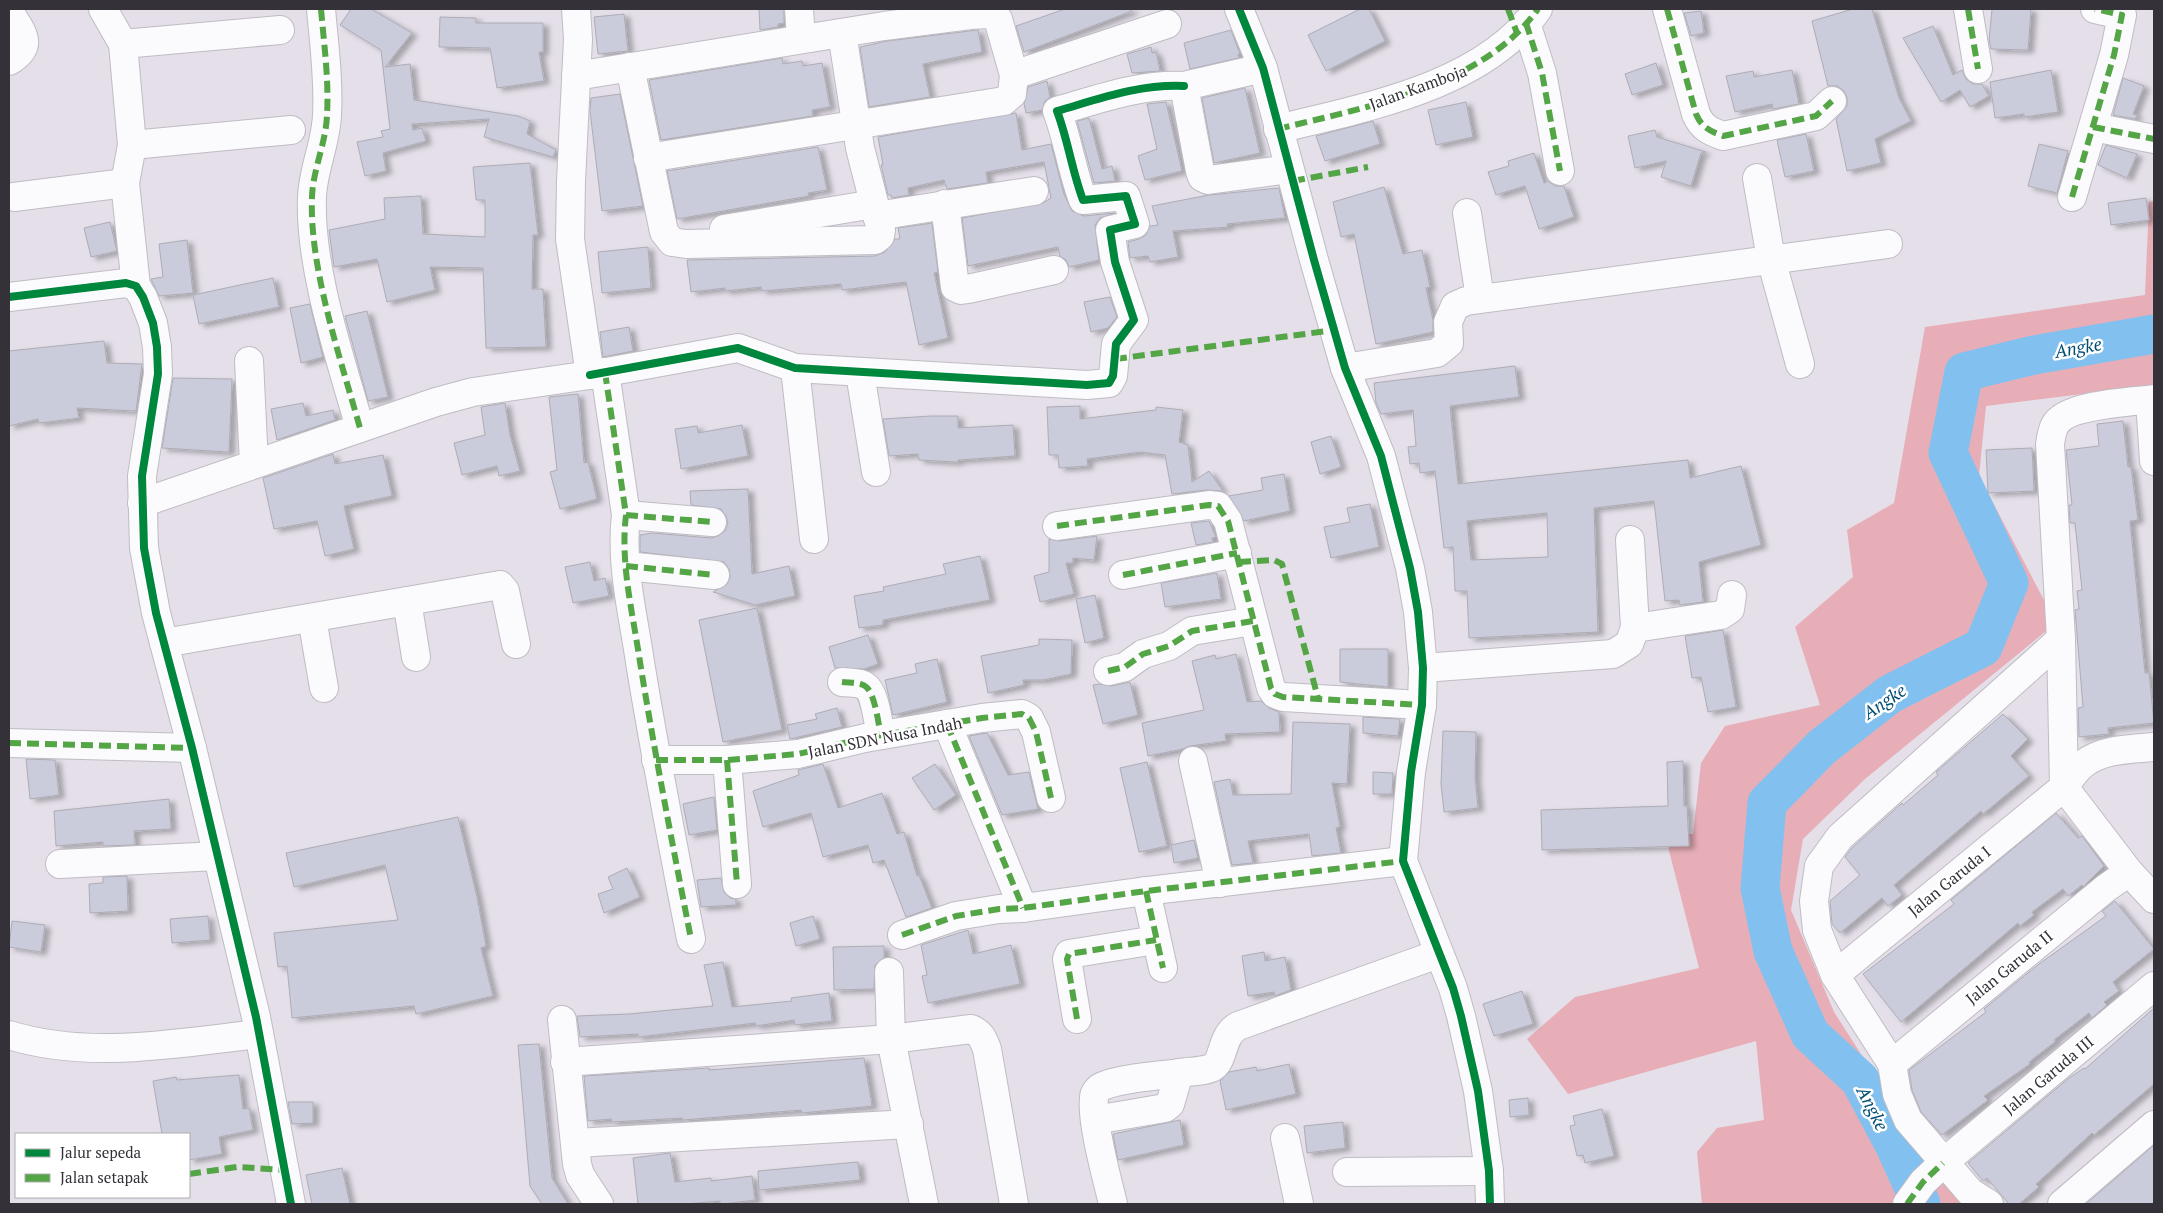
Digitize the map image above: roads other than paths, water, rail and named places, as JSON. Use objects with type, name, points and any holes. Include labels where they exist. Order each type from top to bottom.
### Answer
[{"type":"street","points":[[103,9],[123,44],[132,145],[125,183],[136,286],[143,297],[153,323],[158,365],[142,476],[144,548],[164,643],[192,748],[258,1025],[291,1204]]},
{"type":"street","points":[[321,9],[327,115],[324,143],[316,168],[312,197],[314,237],[325,296],[360,428]]},
{"type":"street","points":[[576,9],[578,39],[570,239],[626,515],[624,535],[626,566],[656,760],[690,939]]},
{"type":"street","points":[[799,9],[800,38]]},
{"type":"street","points":[[1239,9],[1263,68],[1278,129],[1345,368],[1381,456],[1398,518],[1418,612],[1422,668],[1422,705],[1411,772],[1404,861],[1438,954],[1453,988],[1463,1025],[1478,1091],[1489,1171],[1490,1204]]},
{"type":"street","points":[[1667,9],[1696,114],[1700,124],[1710,131],[1723,136],[1816,116],[1832,100]]},
{"type":"street","points":[[1968,9],[1978,69]]},
{"type":"street","points":[[2072,197],[2114,55],[2122,12],[2095,9]]},
{"type":"street","points":[[9,11],[24,39],[25,46],[22,54],[9,61]]},
{"type":"street","points":[[576,76],[842,32],[884,18],[970,12],[989,14],[998,19],[1014,75],[1012,94],[1004,101],[648,158]]},
{"type":"street","points":[[1522,18],[1543,80],[1560,171]]},
{"type":"street","name":"Jalan Kamboja","points":[[1278,129],[1380,103],[1472,67],[1522,18]]},
{"type":"street","points":[[1014,75],[1167,24]]},
{"type":"street","points":[[123,44],[280,30]]},
{"type":"street","points":[[630,67],[648,158],[668,239],[672,242],[686,244],[875,240],[880,236],[881,230],[856,126],[842,32]]},
{"type":"street","points":[[142,503],[360,428],[473,392],[597,374],[738,348],[795,368],[1087,385],[1109,383],[1113,376],[1116,344],[1134,320],[1115,262],[1110,230],[1135,224],[1126,196],[1083,200],[1076,182],[1068,140],[1057,111],[1136,89],[1158,85],[1184,86],[1263,68]]},
{"type":"street","points":[[1184,86],[1202,177],[1208,180],[1289,169]]},
{"type":"street","points":[[2093,127],[2154,139]]},
{"type":"street","points":[[132,145],[291,130]]},
{"type":"street","points":[[1756,178],[1771,259],[1800,364]]},
{"type":"street","points":[[14,197],[125,183]]},
{"type":"street","points":[[668,239],[876,210],[945,204],[1034,191]]},
{"type":"street","points":[[945,204],[955,287],[961,290],[1054,270]]},
{"type":"street","points":[[1467,214],[1480,298]]},
{"type":"street","points":[[1345,368],[1437,353],[1449,343],[1448,322],[1455,306],[1480,298],[1888,244]]},
{"type":"street","points":[[9,297],[126,283],[136,286]]},
{"type":"street","points":[[249,361],[254,464]]},
{"type":"street","points":[[795,368],[814,539]]},
{"type":"street","points":[[860,373],[876,472]]},
{"type":"street","points":[[2154,461],[2152,400],[2079,409],[2065,415],[2054,425],[2050,444],[2061,639],[2064,787],[2129,872],[2154,899]]},
{"type":"street","points":[[1057,526],[1209,505],[1218,506],[1228,521],[1271,688],[1275,694],[1283,697],[1422,705]]},
{"type":"street","points":[[626,515],[712,522]]},
{"type":"street","points":[[1422,668],[1613,654],[1629,644],[1635,628],[1630,540]]},
{"type":"street","points":[[1123,575],[1237,553]]},
{"type":"street","points":[[626,566],[715,575]]},
{"type":"street","points":[[164,643],[500,586],[505,591],[516,644]]},
{"type":"street","points":[[1635,628],[1722,615],[1730,609],[1732,595]]},
{"type":"street","points":[[407,601],[416,657]]},
{"type":"street","points":[[312,618],[324,688]]},
{"type":"street","points":[[1108,671],[1125,667],[1143,654],[1160,650],[1192,631],[1253,621]]},
{"type":"street","points":[[1989,1204],[1970,1192],[1943,1163],[1908,1120],[1897,1094],[1892,1064],[1835,975],[1817,930],[1814,901],[1819,866],[1840,837],[2061,639]]},
{"type":"street","points":[[842,682],[868,687],[872,693],[881,735]]},
{"type":"street","name":"Jalan SDN Nusa Indah","points":[[656,760],[727,760],[798,754],[881,735],[1016,713],[1027,715],[1036,732],[1051,798]]},
{"type":"street","points":[[947,724],[1023,908]]},
{"type":"street","points":[[9,743],[192,748]]},
{"type":"street","name":"Jalan Garuda I","points":[[1835,975],[2064,787],[2082,765],[2104,754],[2124,749],[2154,747]]},
{"type":"street","points":[[727,760],[737,884]]},
{"type":"street","points":[[1193,761],[1220,883]]},
{"type":"street","points":[[60,864],[217,856]]},
{"type":"street","points":[[902,935],[956,916],[999,909],[1023,908],[1146,891],[1404,861]]},
{"type":"street","name":"Jalan Garuda II","points":[[1892,1064],[2129,872]]},
{"type":"street","points":[[1146,891],[1163,968]]},
{"type":"street","points":[[1077,1019],[1067,959],[1069,954],[1156,940]]},
{"type":"street","points":[[1113,1204],[1095,1120],[1094,1096],[1102,1086],[1210,1069],[1216,1066],[1227,1035],[1238,1026],[1438,954]]},
{"type":"street","points":[[889,972],[891,1039],[924,1204]]},
{"type":"street","name":"Jalan Garuda III","points":[[1907,1204],[1923,1182],[1943,1163],[2154,986]]},
{"type":"street","points":[[9,1018],[34,1026],[102,1032],[258,1025]]},
{"type":"street","points":[[562,1020],[565,1062],[580,1175],[599,1204]]},
{"type":"street","points":[[9,1035],[35,1043],[104,1049],[258,1025]]},
{"type":"street","points":[[565,1062],[891,1039],[971,1029],[978,1032],[983,1038],[987,1050],[1014,1204]]},
{"type":"street","points":[[576,1142],[909,1124]]},
{"type":"street","points":[[2062,1204],[2154,1125]]},
{"type":"street","points":[[1286,1138],[1299,1204]]},
{"type":"street","points":[[1347,1172],[1489,1171]]},
{"type":"waterway","name":"Angke","points":[[1921,1204],[1895,1146],[1860,1080],[1810,1034],[1773,951],[1760,888],[1767,803],[1822,747],[1890,694],[1983,647],[2009,583],[1948,453],[1964,372],[2034,355],[2154,334]]}]
